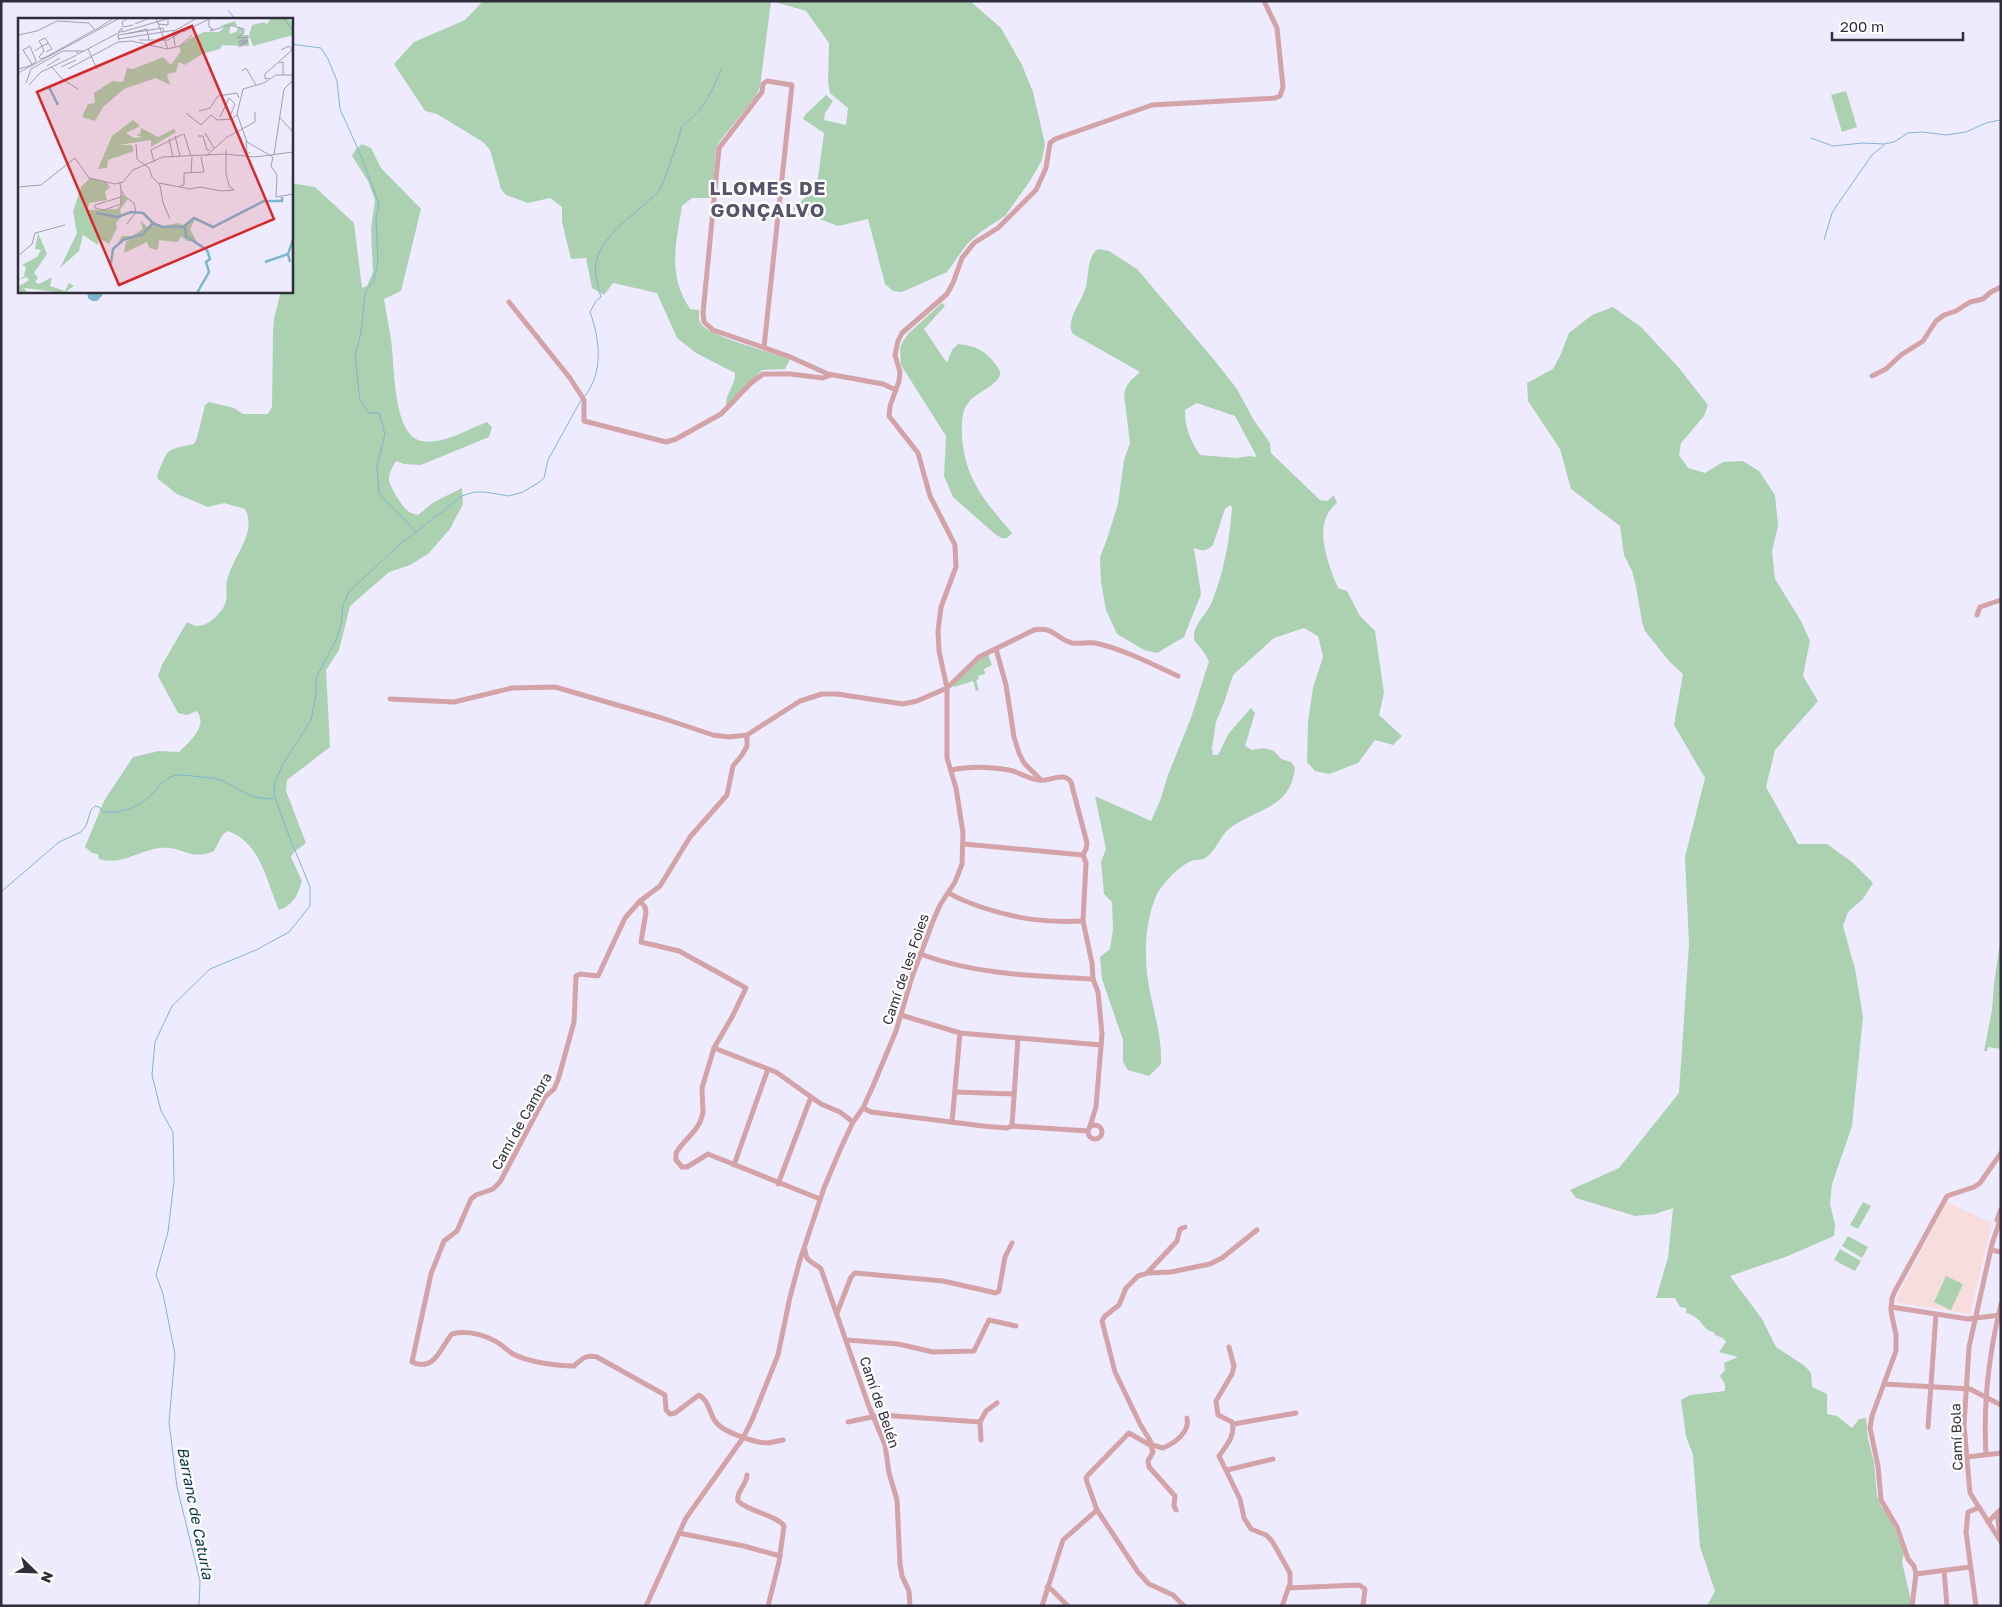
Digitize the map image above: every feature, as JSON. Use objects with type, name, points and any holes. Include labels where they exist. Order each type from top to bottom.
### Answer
[{"type":"street","points":[[764,347],[792,85],[764,82],[762,92],[719,148],[703,317],[705,323],[710,328],[764,347],[831,375],[846,376],[883,384],[896,390],[900,374],[896,361],[896,348],[902,333],[947,294],[964,255],[974,243],[998,228],[1036,190],[1044,173],[1052,141],[1152,104],[1275,98],[1280,96],[1283,87],[1277,28],[1264,1]]},
{"type":"street","points":[[1872,376],[1886,369],[1901,355],[1923,341],[1936,321],[1944,315],[1956,312],[1970,302],[1983,299],[1990,292],[2001,288]]},
{"type":"street","points":[[509,302],[570,378],[583,398],[584,421],[666,442],[676,439],[721,414],[745,389],[763,374],[790,374],[823,378],[831,375]]},
{"type":"street","name":"Camí de les Foies","points":[[646,1606],[693,1506],[743,1438],[752,1420],[778,1355],[790,1296],[804,1247],[827,1181],[853,1122],[863,1108],[901,1015],[920,954],[940,905],[949,893],[960,871],[964,844],[962,820],[947,753],[947,688],[939,651],[938,624],[941,607],[956,567],[955,545],[930,496],[918,453],[889,416],[889,409],[896,390]]},
{"type":"street","points":[[1977,615],[1980,607],[2001,600]]},
{"type":"street","points":[[390,699],[454,702],[512,688],[555,687],[669,720],[712,735],[729,737],[747,735],[800,701],[810,697],[837,694],[902,704],[917,701],[947,688],[977,659],[1034,630],[1047,629],[1073,643],[1102,645],[1178,676]]},
{"type":"street","points":[[996,649],[1006,685],[1018,753],[1024,763],[1041,780]]},
{"type":"street","name":"Camí de Cambra","points":[[743,1438],[715,1422],[705,1398],[700,1395],[675,1413],[670,1414],[666,1410],[665,1395],[597,1357],[590,1355],[585,1356],[574,1366],[532,1361],[512,1354],[492,1340],[469,1332],[458,1332],[452,1334],[440,1355],[422,1364],[412,1362],[431,1274],[444,1241],[457,1231],[471,1199],[476,1195],[493,1189],[500,1182],[545,1097],[554,1089],[558,1080],[574,1022],[576,976],[580,974],[598,976],[625,918],[640,901],[660,886],[690,838],[727,795],[733,766],[747,746],[747,735]]},
{"type":"street","points":[[951,770],[962,768],[1009,770],[1027,778],[1045,781],[1062,776],[1070,779],[1087,843],[1083,855],[1086,863],[1083,921],[1092,963],[1093,979],[1098,992],[1101,1045],[1096,1107],[1102,1132],[1098,1138],[1091,1138],[1089,1129],[1096,1107]]},
{"type":"street","points":[[964,844],[1083,855]]},
{"type":"street","points":[[949,893],[969,903],[1026,920],[1047,922],[1083,921]]},
{"type":"street","points":[[640,901],[645,907],[646,912],[641,942],[680,951],[746,988],[714,1048],[702,1088],[703,1113],[700,1122],[680,1147],[676,1154],[676,1160],[682,1167],[687,1167],[708,1154],[820,1200]]},
{"type":"street","points":[[920,954],[979,971],[1018,976],[1093,979]]},
{"type":"street","points":[[901,1015],[960,1033],[1101,1045]]},
{"type":"street","points":[[952,1122],[960,1033]]},
{"type":"street","points":[[1012,1126],[1018,1038]]},
{"type":"street","points":[[714,1048],[768,1069],[787,1079],[821,1104],[840,1112],[853,1122]]},
{"type":"street","points":[[734,1165],[768,1069]]},
{"type":"street","points":[[955,1092],[1014,1094]]},
{"type":"street","points":[[778,1184],[811,1097]]},
{"type":"street","points":[[863,1108],[871,1112],[1007,1128],[1012,1126],[1089,1129],[1097,1125],[1101,1128]]},
{"type":"street","points":[[1912,1606],[1916,1574],[1914,1566],[1908,1559],[1898,1527],[1881,1500],[1878,1462],[1870,1428],[1872,1416],[1896,1350],[1891,1307],[1896,1291],[1946,1198],[1950,1194],[1974,1188],[1980,1183],[2001,1153]]},
{"type":"street","points":[[1991,1247],[2001,1209]]},
{"type":"street","points":[[1991,1247],[2001,1217]]},
{"type":"street","points":[[1995,1233],[2001,1222]]},
{"type":"street","points":[[1148,1273],[1177,1241],[1180,1229],[1185,1227]]},
{"type":"street","points":[[1176,1510],[1174,1506],[1175,1496],[1149,1467],[1148,1461],[1153,1452],[1150,1438],[1140,1424],[1115,1372],[1102,1326],[1103,1318],[1119,1305],[1129,1284],[1138,1276],[1210,1264],[1222,1258],[1257,1230]]},
{"type":"street","points":[[837,1313],[851,1277],[855,1273],[943,1281],[996,1293],[999,1291],[1006,1254],[1012,1243]]},
{"type":"street","name":"Camí de Belén","points":[[804,1247],[805,1256],[808,1261],[822,1268],[872,1416],[885,1445],[889,1473],[897,1500],[900,1564],[902,1576],[909,1591],[910,1606]]},
{"type":"street","points":[[1991,1247],[2001,1252]]},
{"type":"street","name":"Camí Bola","points":[[1991,1247],[1969,1347],[1964,1425],[1970,1493],[2001,1541]]},
{"type":"street","points":[[1986,1454],[1984,1423],[1986,1397],[1992,1346],[2001,1304]]},
{"type":"street","points":[[1891,1307],[1968,1319],[1999,1315]]},
{"type":"street","points":[[1928,1427],[1936,1314]]},
{"type":"street","points":[[847,1340],[898,1344],[933,1352],[974,1351],[989,1320],[1016,1326]]},
{"type":"street","points":[[1992,1346],[2001,1347]]},
{"type":"street","points":[[1229,1347],[1234,1366],[1232,1374],[1216,1401],[1218,1415],[1234,1424],[1296,1413]]},
{"type":"street","points":[[1884,1384],[1967,1389],[2001,1405]]},
{"type":"street","points":[[982,1440],[980,1422],[986,1411],[997,1403]]},
{"type":"street","points":[[848,1422],[872,1416],[980,1422]]},
{"type":"street","points":[[1184,1606],[1173,1595],[1146,1582],[1128,1559],[1097,1510],[1086,1478],[1129,1433],[1148,1444],[1163,1448],[1173,1443],[1187,1429],[1187,1418]]},
{"type":"street","points":[[1234,1424],[1231,1438],[1219,1456],[1240,1499],[1244,1518],[1251,1529],[1266,1535],[1272,1541],[1290,1573],[1291,1578],[1282,1606]]},
{"type":"street","points":[[743,1438],[766,1443],[783,1440]]},
{"type":"street","points":[[1967,1457],[2001,1453]]},
{"type":"street","points":[[1227,1470],[1273,1459]]},
{"type":"street","points":[[747,1475],[747,1480],[738,1495],[738,1501],[755,1512],[783,1524],[784,1530],[768,1606]]},
{"type":"street","points":[[1976,1606],[1966,1532],[1969,1512],[1978,1508]]},
{"type":"street","points":[[1042,1606],[1063,1540],[1097,1510]]},
{"type":"street","points":[[1988,1522],[1999,1512]]},
{"type":"street","points":[[1999,1512],[2001,1541]]},
{"type":"street","points":[[680,1533],[780,1556]]},
{"type":"street","points":[[1916,1574],[1970,1567]]},
{"type":"street","points":[[1944,1570],[1947,1606]]},
{"type":"street","points":[[1288,1588],[1359,1585],[1365,1589],[1363,1606]]},
{"type":"street","points":[[1047,1587],[1068,1606]]},
{"type":"shaded area","points":[[1947,1202],[1992,1223],[1970,1314],[1898,1303],[1896,1299]]},
{"type":"green space","points":[[483,1],[771,1],[760,87],[756,96],[719,142],[716,149],[712,198],[692,198],[682,206],[675,259],[678,284],[690,309],[699,310],[699,320],[702,325],[730,340],[790,359],[785,369],[762,370],[726,406],[735,373],[696,353],[677,338],[657,293],[613,283],[604,295],[592,288],[586,258],[571,259],[562,222],[562,207],[550,198],[528,203],[506,195],[501,189],[490,150],[483,142],[437,114],[425,111],[394,64],[414,42],[465,20]]},
{"type":"green space","points":[[772,1],[970,1],[1001,28],[1022,65],[1033,92],[1045,144],[1042,160],[1030,181],[1005,216],[982,231],[967,244],[947,272],[902,292],[893,291],[885,284],[868,219],[838,226],[793,209],[814,189],[818,178],[824,133],[803,119],[805,115],[826,95],[833,101],[825,113],[824,120],[846,125],[848,108],[830,93],[828,82],[829,43],[806,11]]},
{"type":"green space","points":[[1846,91],[1857,127],[1842,132],[1831,95]]},
{"type":"green space","points":[[362,144],[371,148],[381,168],[421,209],[401,291],[384,299],[391,340],[397,397],[405,426],[412,436],[422,441],[430,442],[447,439],[487,422],[492,427],[489,437],[421,465],[404,464],[396,461],[391,470],[389,479],[391,486],[396,496],[411,513],[418,515],[434,502],[462,488],[463,504],[450,529],[428,554],[410,565],[389,572],[350,606],[339,650],[326,670],[330,747],[287,780],[286,791],[306,843],[293,853],[291,857],[302,881],[299,891],[291,902],[279,910],[266,875],[255,854],[248,844],[228,831],[223,834],[214,851],[198,855],[174,849],[159,848],[114,861],[107,861],[99,859],[98,854],[92,853],[85,847],[104,801],[133,757],[159,751],[179,752],[199,728],[200,717],[197,711],[187,715],[178,713],[158,676],[162,665],[187,622],[195,626],[207,624],[225,605],[229,574],[244,542],[249,525],[245,509],[224,503],[208,507],[177,494],[158,479],[157,476],[166,455],[172,449],[194,444],[205,405],[209,402],[234,408],[243,414],[268,414],[272,407],[274,319],[281,292],[292,292],[292,183],[315,187],[354,223],[362,288],[367,286],[373,272],[371,229],[375,200],[368,181],[352,156]]},
{"type":"green space","points":[[1098,249],[1109,251],[1137,269],[1237,389],[1253,419],[1270,443],[1271,453],[1320,500],[1327,501],[1334,495],[1337,503],[1329,511],[1323,532],[1326,556],[1338,588],[1347,591],[1360,616],[1375,631],[1384,693],[1379,715],[1402,736],[1393,745],[1375,740],[1358,763],[1329,774],[1315,771],[1307,762],[1308,721],[1313,688],[1323,657],[1318,636],[1304,628],[1274,638],[1233,675],[1216,722],[1212,748],[1213,755],[1218,755],[1229,733],[1251,708],[1255,713],[1245,746],[1252,750],[1264,748],[1274,751],[1281,759],[1291,762],[1295,768],[1292,782],[1279,800],[1229,829],[1206,858],[1191,861],[1180,868],[1170,877],[1157,894],[1148,923],[1146,960],[1160,1039],[1161,1064],[1149,1076],[1128,1070],[1123,1062],[1123,1040],[1102,979],[1100,957],[1110,949],[1113,929],[1112,902],[1104,894],[1101,862],[1106,849],[1095,796],[1151,821],[1191,718],[1209,661],[1194,640],[1194,635],[1197,626],[1211,604],[1223,568],[1232,507],[1230,505],[1225,509],[1213,545],[1204,550],[1194,548],[1201,594],[1184,637],[1157,653],[1144,650],[1117,634],[1106,610],[1101,582],[1100,557],[1118,504],[1124,460],[1130,443],[1124,394],[1130,381],[1140,372],[1073,334],[1072,318],[1085,291],[1090,261],[1094,252]],"holes":[[[1197,403],[1235,416],[1257,457],[1237,458],[1200,455],[1189,434],[1185,410]]]},
{"type":"green space","points":[[942,303],[945,306],[924,329],[947,363],[952,350],[958,344],[964,345],[984,352],[1000,372],[998,379],[969,401],[964,409],[962,436],[967,465],[972,478],[993,511],[1012,533],[1007,538],[996,535],[953,497],[944,476],[946,436],[901,365],[900,348],[903,341],[909,333]]},
{"type":"green space","points":[[1613,307],[1641,327],[1679,368],[1708,405],[1704,416],[1681,443],[1679,455],[1688,468],[1705,473],[1723,462],[1743,461],[1759,471],[1775,495],[1778,526],[1772,551],[1775,579],[1801,621],[1810,641],[1803,676],[1818,701],[1775,750],[1766,787],[1798,844],[1827,844],[1852,862],[1873,883],[1863,899],[1848,912],[1843,926],[1855,969],[1863,1017],[1852,1126],[1832,1184],[1830,1204],[1835,1225],[1834,1236],[1788,1256],[1730,1276],[1762,1319],[1776,1347],[1805,1366],[1811,1373],[1812,1387],[1827,1394],[1827,1414],[1837,1416],[1852,1428],[1859,1419],[1866,1418],[1868,1439],[1874,1462],[1877,1496],[1881,1506],[1891,1520],[1904,1552],[1902,1562],[1910,1596],[1910,1606],[1707,1606],[1715,1591],[1700,1547],[1693,1455],[1686,1436],[1681,1400],[1690,1395],[1725,1391],[1725,1384],[1720,1376],[1725,1370],[1724,1363],[1738,1357],[1719,1352],[1726,1342],[1723,1338],[1715,1335],[1714,1332],[1707,1329],[1696,1318],[1686,1313],[1686,1308],[1680,1307],[1675,1298],[1656,1298],[1668,1258],[1673,1208],[1655,1214],[1635,1216],[1576,1198],[1570,1190],[1619,1168],[1679,1093],[1689,944],[1685,857],[1705,778],[1674,725],[1683,674],[1669,661],[1645,631],[1632,571],[1624,555],[1620,526],[1571,489],[1560,449],[1528,401],[1527,383],[1553,369],[1569,333],[1592,315]]},
{"type":"green space","points":[[988,654],[992,665],[984,669],[985,674],[978,676],[979,679],[976,680],[979,690],[976,691],[973,681],[954,687],[953,685]]},
{"type":"green space","points":[[2001,937],[2001,1049],[1988,1047],[1987,1051],[1984,1051],[1992,1010]]},
{"type":"green space","points":[[1863,1202],[1871,1206],[1858,1229],[1850,1225]]},
{"type":"green space","points":[[1848,1236],[1868,1247],[1862,1258],[1842,1246]]},
{"type":"green space","points":[[1840,1249],[1861,1261],[1855,1271],[1834,1260]]},
{"type":"green space","points":[[1946,1276],[1963,1284],[1951,1310],[1934,1302]]},
{"type":"water","points":[[87,292],[102,292],[102,296],[97,301],[92,301],[88,298]]},
{"type":"waterway","name":"Barranc de Caturla","points":[[228,10],[234,18]]},
{"type":"waterway","name":"Barranc de Caturla","points":[[199,1606],[200,1581],[177,1487],[169,1422],[175,1354],[163,1294],[156,1275],[168,1232],[174,1181],[173,1132],[161,1111],[152,1075],[155,1042],[172,1006],[210,969],[256,950],[289,932],[310,906],[310,887],[274,794],[275,782],[283,764],[311,720],[316,694],[316,678],[337,638],[343,605],[349,592],[401,543],[416,532],[379,493],[377,466],[385,434],[379,413],[369,413],[360,400],[355,356],[361,333],[365,293],[374,280],[378,261],[376,219],[379,204],[361,156],[340,109],[337,81],[328,59],[321,48],[292,44]]},
{"type":"waterway","points":[[584,397],[595,378],[597,367],[598,345],[590,312],[596,301],[601,297],[596,271],[599,253],[613,233],[659,191],[668,171],[682,126],[696,114],[706,101],[721,70]]},
{"type":"waterway","points":[[1811,138],[1833,146],[1863,143],[1884,144],[1894,142],[1908,133],[1923,132],[1946,135],[1966,132],[1986,123],[2000,120]]},
{"type":"waterway","points":[[1824,240],[1832,213],[1837,205],[1872,155],[1884,145]]},
{"type":"waterway","points":[[416,532],[462,496],[474,492],[509,496],[523,492],[538,483],[544,478],[548,460],[581,400]]},
{"type":"waterway","points":[[1,892],[59,842],[81,832],[86,826],[91,810],[95,806],[99,807],[103,812],[117,812],[130,809],[142,803],[170,777],[179,775],[218,779],[252,796],[274,799]]},
{"type":"district","name":"LLOMES DE GONÇALVO","points":[[768,198]]}]
